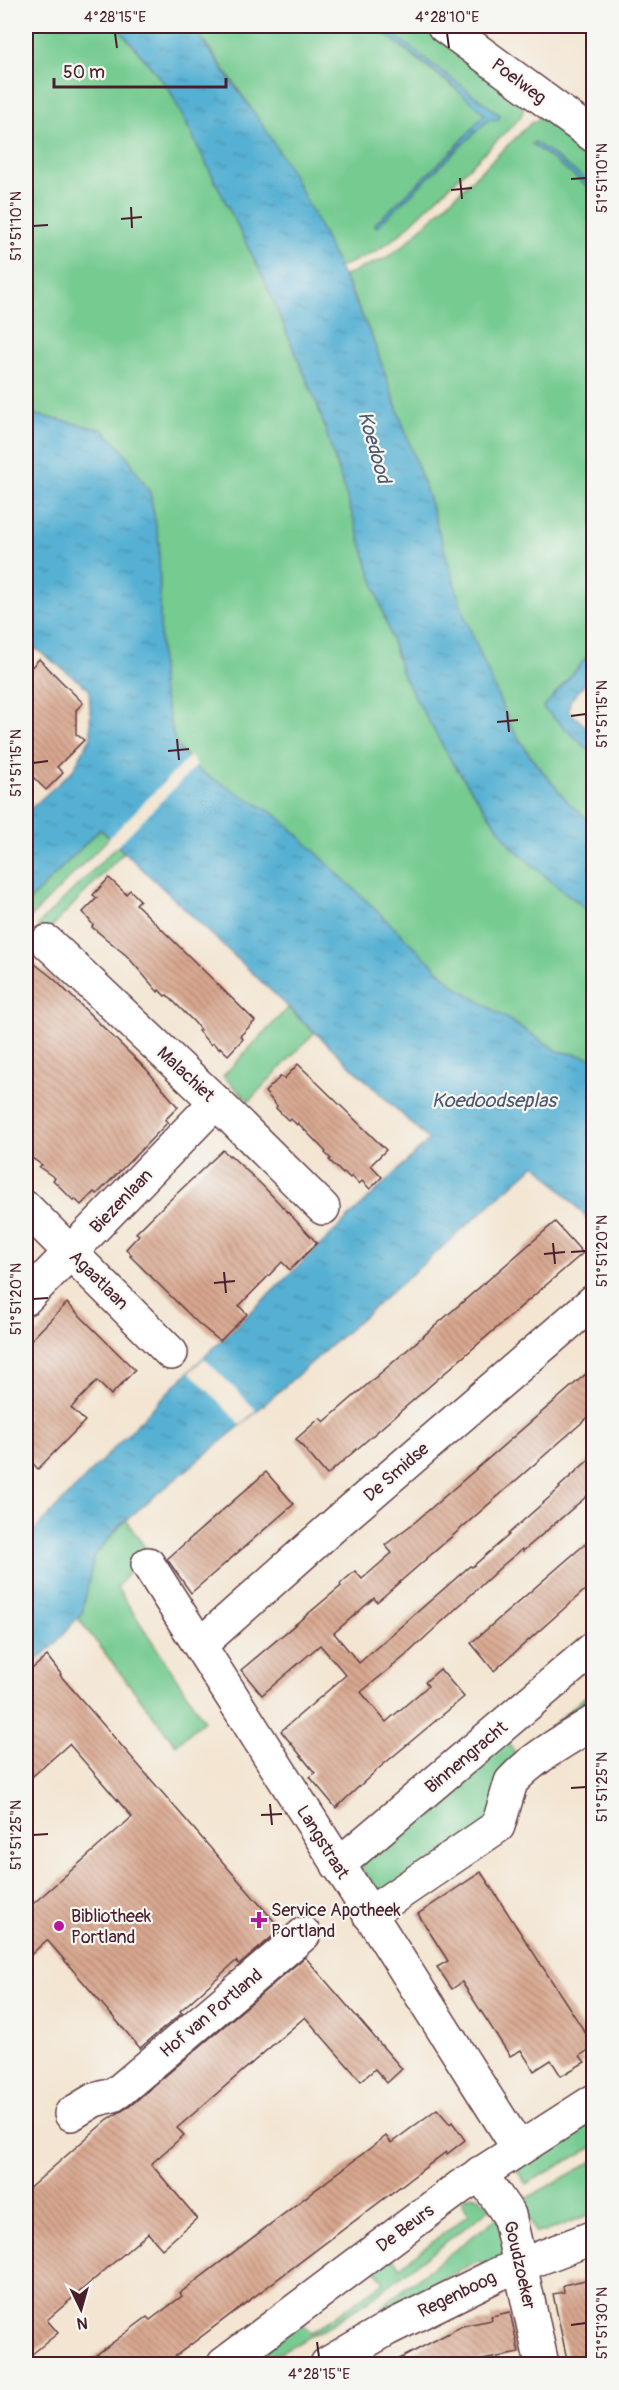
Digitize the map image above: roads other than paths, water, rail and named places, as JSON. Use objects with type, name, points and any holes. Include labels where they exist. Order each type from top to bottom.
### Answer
[{"type":"street","name":"Poelweg","points":[[444,26],[594,136]]},
{"type":"street","name":"Malachiet","points":[[47,942],[216,1102],[323,1208]]},
{"type":"street","name":"Biezenlaan","points":[[26,1299],[216,1102]]},
{"type":"street","name":"Agaatlaan","points":[[26,1208],[171,1353]]},
{"type":"street","name":"De Smidse","points":[[200,1645],[339,1521],[594,1301]]},
{"type":"street","name":"Langstraat","points":[[148,1564],[519,2149]]},
{"type":"street","name":"Binnengracht","points":[[338,1865],[594,1648]]},
{"type":"street","points":[[369,1914],[498,1827],[511,1782],[543,1755],[594,1722]]},
{"type":"street","name":"Hof van Portland","points":[[71,2114],[94,2100],[116,2094],[304,1934]]},
{"type":"street","name":"De Beurs","points":[[224,2364],[480,2173],[594,2101]]},
{"type":"street","name":"Goudzoeker","points":[[480,2173],[509,2215],[542,2364]]},
{"type":"street","name":"Regenboog","points":[[327,2364],[387,2329],[520,2265],[594,2237]]},
{"type":"water","name":"Koedood","points":[[117,26],[192,26],[262,124],[289,168],[372,337],[428,496],[464,615],[510,725],[531,757],[568,802],[593,824],[593,914],[511,846],[452,762],[403,676],[318,406],[263,277],[169,89]]},
{"type":"water","points":[[375,26],[382,26],[501,116],[497,120],[489,119],[377,227],[374,225],[454,149],[485,114],[450,83]]},
{"type":"water","points":[[535,142],[593,185],[593,190],[532,144]]},
{"type":"water","name":"Koedoodseplas","points":[[26,408],[36,415],[103,430],[124,451],[150,493],[159,543],[161,686],[176,745],[199,771],[278,816],[455,986],[558,1051],[593,1058],[594,1225],[536,1164],[241,1425],[120,1525],[94,1556],[82,1613],[53,1646],[26,1670],[26,1539],[169,1391],[429,1140],[100,829],[26,904],[26,813],[73,770],[91,736],[89,689],[36,649],[26,645]]},
{"type":"water","points":[[593,650],[593,674],[570,701],[569,711],[593,733],[593,754],[543,708]]},
{"type":"place","name":"Service Apotheek Portland","points":[[259,1920]]},
{"type":"place","name":"Bibliotheek Portland","points":[[59,1926]]}]
